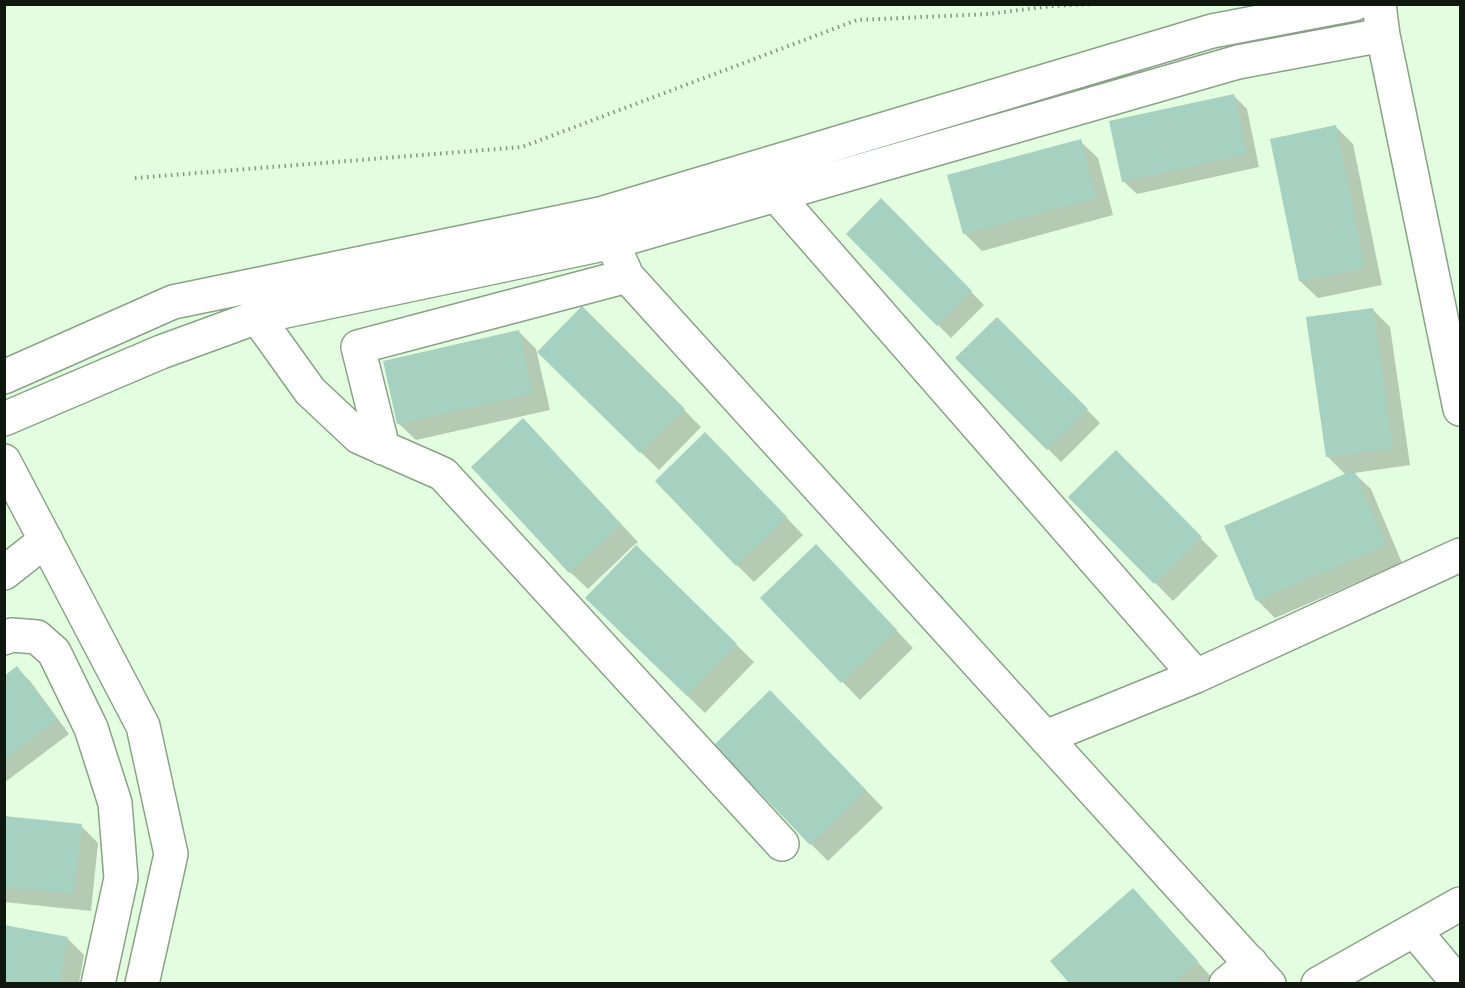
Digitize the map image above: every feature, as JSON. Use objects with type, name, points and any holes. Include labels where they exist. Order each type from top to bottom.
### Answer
[{"type":"street","points":[[4,419],[161,352],[257,317],[606,228],[1212,31],[1354,4]]},
{"type":"street","points":[[4,377],[173,302],[606,228],[776,195],[1381,20],[1461,409]]},
{"type":"street","points":[[776,195],[1196,676]]},
{"type":"street","points":[[606,228],[627,276],[1260,973],[1226,984]]},
{"type":"street","points":[[383,448],[358,347],[627,276]]},
{"type":"street","points":[[257,317],[310,391],[359,437],[443,474],[782,844]]},
{"type":"street","points":[[4,461],[143,726],[146,737],[171,855],[142,984]]},
{"type":"street","points":[[4,573],[46,540]]},
{"type":"street","points":[[1046,737],[1196,676],[1461,555]]},
{"type":"street","points":[[4,638],[12,635],[37,637],[54,652],[91,728],[115,803],[122,878],[98,984]]},
{"type":"street","points":[[1318,984],[1461,904]]},
{"type":"street","points":[[1414,930],[1459,984]]},
{"type":"path","points":[[135,178],[522,147],[857,20],[989,14],[1051,6],[1095,4]]},
{"type":"building","points":[[1234,94],[1247,154],[1122,182],[1109,121]]},
{"type":"building","points":[[1336,125],[1365,268],[1299,281],[1270,139]]},
{"type":"building","points":[[1081,139],[1096,198],[963,234],[947,175]]},
{"type":"building","points":[[881,198],[972,291],[937,326],[846,234]]},
{"type":"building","points":[[582,306],[685,409],[640,453],[537,352]]},
{"type":"building","points":[[1373,308],[1393,448],[1326,457],[1306,317]]},
{"type":"building","points":[[997,317],[1088,409],[1047,450],[955,358]]},
{"type":"building","points":[[519,330],[533,393],[397,424],[383,361]]},
{"type":"building","points":[[523,418],[621,524],[569,573],[471,467]]},
{"type":"building","points":[[705,432],[787,517],[736,566],[655,481]]},
{"type":"building","points":[[1116,450],[1202,537],[1154,584],[1068,497]]},
{"type":"building","points":[[1354,470],[1386,545],[1256,601],[1224,526]]},
{"type":"building","points":[[816,544],[897,630],[841,683],[760,598]]},
{"type":"building","points":[[636,545],[737,644],[687,696],[585,598]]},
{"type":"building","points":[[17,666],[57,720],[4,760],[4,676]]},
{"type":"building","points":[[770,690],[866,790],[810,845],[714,745]]},
{"type":"building","points":[[4,816],[82,824],[74,894],[4,887]]},
{"type":"building","points":[[1133,888],[1198,961],[1173,984],[1070,984],[1050,961]]},
{"type":"building","points":[[4,925],[68,937],[59,984],[4,984]]}]
